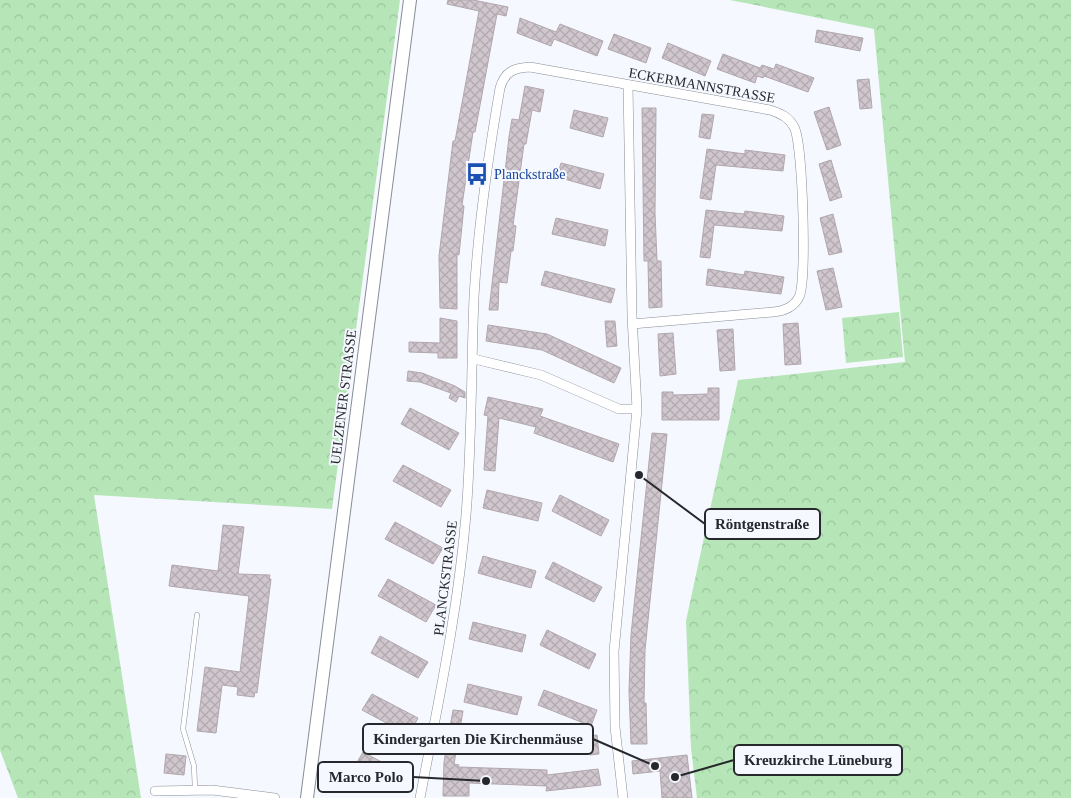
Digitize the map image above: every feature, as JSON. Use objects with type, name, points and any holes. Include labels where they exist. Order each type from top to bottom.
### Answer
[{"type":"main road","name":"UELZENER STRASSE","points":[[307,798],[410,0]]},
{"type":"street","name":"ECKERMANNSTRASSE","points":[[502,82],[504,76],[514,69],[530,67],[770,110],[780,113],[790,121],[796,130],[800,149],[803,258],[800,296],[794,304],[783,310],[632,324]]},
{"type":"street","name":"PLANCKSTRASSE","points":[[420,798],[452,632],[467,508],[474,359],[474,297],[478,248],[487,170],[502,82]]},
{"type":"street","points":[[622,798],[615,727],[614,651],[637,409],[632,324],[628,85]]},
{"type":"street","points":[[474,359],[541,375],[619,409],[637,409]]},
{"type":"street","points":[[155,791],[195,789],[275,798]]},
{"type":"lane","points":[[195,789],[194,766],[183,729],[197,615]]},
{"type":"green space","points":[[0,0],[400,0],[332,509],[94,495],[141,798],[18,798],[0,750]]},
{"type":"green space","points":[[730,0],[1071,0],[1071,798],[697,798],[691,748],[686,621],[738,380],[905,362],[874,29]]},
{"type":"green space","points":[[899,312],[903,357],[846,363],[842,318]]},
{"type":"building","points":[[448,0],[473,0],[508,7],[506,16],[497,14],[475,132],[473,132],[462,205],[464,206],[459,255],[457,254],[457,309],[440,308],[439,256],[453,141],[455,141],[479,11],[447,4]]},
{"type":"building","points":[[520,18],[556,32],[560,24],[603,41],[597,56],[554,39],[551,46],[517,33]]},
{"type":"building","points":[[817,30],[863,38],[860,51],[815,42]]},
{"type":"building","points":[[614,34],[651,48],[646,63],[608,49]]},
{"type":"building","points":[[668,43],[711,61],[705,76],[662,58]]},
{"type":"building","points":[[723,54],[760,68],[762,65],[774,69],[776,64],[814,78],[808,92],[764,76],[763,78],[757,76],[755,83],[717,69]]},
{"type":"building","points":[[869,79],[872,108],[860,109],[857,80]]},
{"type":"building","points":[[525,86],[544,90],[540,112],[532,110],[526,144],[524,144],[513,225],[516,226],[513,251],[511,251],[507,283],[499,282],[498,310],[489,310],[509,137],[512,119],[519,120]]},
{"type":"building","points":[[829,107],[841,145],[827,150],[814,112]]},
{"type":"building","points":[[642,108],[656,108],[655,213],[657,261],[661,261],[662,307],[649,308],[648,261],[644,261]]},
{"type":"building","points":[[574,110],[608,118],[603,137],[570,128]]},
{"type":"building","points":[[702,114],[714,115],[710,139],[699,137]]},
{"type":"building","points":[[707,149],[745,154],[745,150],[785,155],[783,171],[716,165],[711,200],[700,198]]},
{"type":"building","points":[[831,160],[842,197],[830,201],[819,164]]},
{"type":"building","points":[[561,163],[604,174],[600,189],[557,177]]},
{"type":"building","points":[[706,210],[744,214],[745,211],[784,216],[782,231],[714,225],[710,258],[700,257]]},
{"type":"building","points":[[833,214],[842,252],[829,255],[820,218]]},
{"type":"building","points":[[556,218],[608,230],[605,246],[552,234]]},
{"type":"building","points":[[833,268],[842,307],[826,310],[817,271]]},
{"type":"building","points":[[708,269],[744,275],[745,271],[784,277],[781,294],[706,285]]},
{"type":"building","points":[[545,271],[615,289],[611,303],[541,285]]},
{"type":"building","points":[[440,318],[457,321],[457,358],[438,358],[438,353],[409,352],[409,342],[440,343]]},
{"type":"building","points":[[605,321],[615,321],[617,346],[607,347]]},
{"type":"building","points":[[798,323],[801,364],[785,365],[783,324]]},
{"type":"building","points":[[488,325],[547,334],[621,368],[614,383],[542,350],[486,341]]},
{"type":"building","points":[[733,329],[735,370],[720,371],[717,330]]},
{"type":"building","points":[[673,333],[676,374],[660,376],[658,334]]},
{"type":"building","points":[[408,371],[422,373],[455,386],[465,392],[465,398],[459,396],[456,402],[449,398],[451,393],[420,382],[407,381]]},
{"type":"building","points":[[708,388],[719,388],[719,420],[662,420],[662,392],[673,392],[673,395],[708,394]]},
{"type":"building","points":[[488,397],[543,409],[540,416],[619,444],[613,462],[534,433],[536,427],[499,418],[495,471],[484,470],[488,416],[484,415]]},
{"type":"building","points":[[410,408],[459,433],[449,450],[401,424]]},
{"type":"building","points":[[652,433],[667,434],[645,650],[644,703],[646,703],[647,744],[631,744],[629,691],[631,635]]},
{"type":"building","points":[[403,465],[451,490],[441,507],[393,481]]},
{"type":"building","points":[[487,490],[542,503],[538,521],[483,508]]},
{"type":"building","points":[[560,495],[609,520],[601,536],[552,511]]},
{"type":"building","points":[[395,522],[443,548],[433,564],[385,539]]},
{"type":"building","points":[[223,525],[244,527],[238,574],[270,575],[269,579],[271,579],[257,693],[255,692],[254,697],[237,695],[238,687],[222,685],[216,733],[197,731],[205,667],[240,672],[249,596],[169,586],[172,565],[218,571]]},
{"type":"building","points":[[483,556],[536,571],[531,588],[478,573]]},
{"type":"building","points":[[553,562],[602,587],[594,602],[545,578]]},
{"type":"building","points":[[388,579],[436,605],[426,622],[378,596]]},
{"type":"building","points":[[473,622],[526,635],[522,652],[469,639]]},
{"type":"building","points":[[547,630],[596,654],[589,669],[540,645]]},
{"type":"building","points":[[380,636],[428,662],[418,678],[371,653]]},
{"type":"building","points":[[468,684],[522,697],[517,715],[464,702]]},
{"type":"building","points":[[544,690],[597,710],[591,726],[538,705]]},
{"type":"building","points":[[372,694],[418,718],[409,735],[362,710]]},
{"type":"building","points":[[453,710],[463,711],[454,764],[459,765],[458,767],[547,770],[547,775],[598,769],[601,785],[546,791],[547,786],[469,783],[469,796],[443,796],[444,762]]},
{"type":"building","points":[[597,735],[599,754],[590,755],[588,736]]},
{"type":"building","points":[[363,752],[406,775],[398,790],[355,766]]},
{"type":"building","points":[[166,754],[186,756],[184,775],[164,773]]},
{"type":"building","points":[[687,755],[692,798],[662,798],[660,771],[633,774],[632,761]]},
{"type":"place","name":"Planckstraße","points":[[477,174]]},
{"type":"place","name":"Röntgenstraße","points":[[639,475]]},
{"type":"place","name":"Kindergarten Die Kirchenmäuse","points":[[655,766]]},
{"type":"place","name":"Kreuzkirche Lüneburg","points":[[675,777]]},
{"type":"place","name":"Marco Polo","points":[[486,781]]}]
